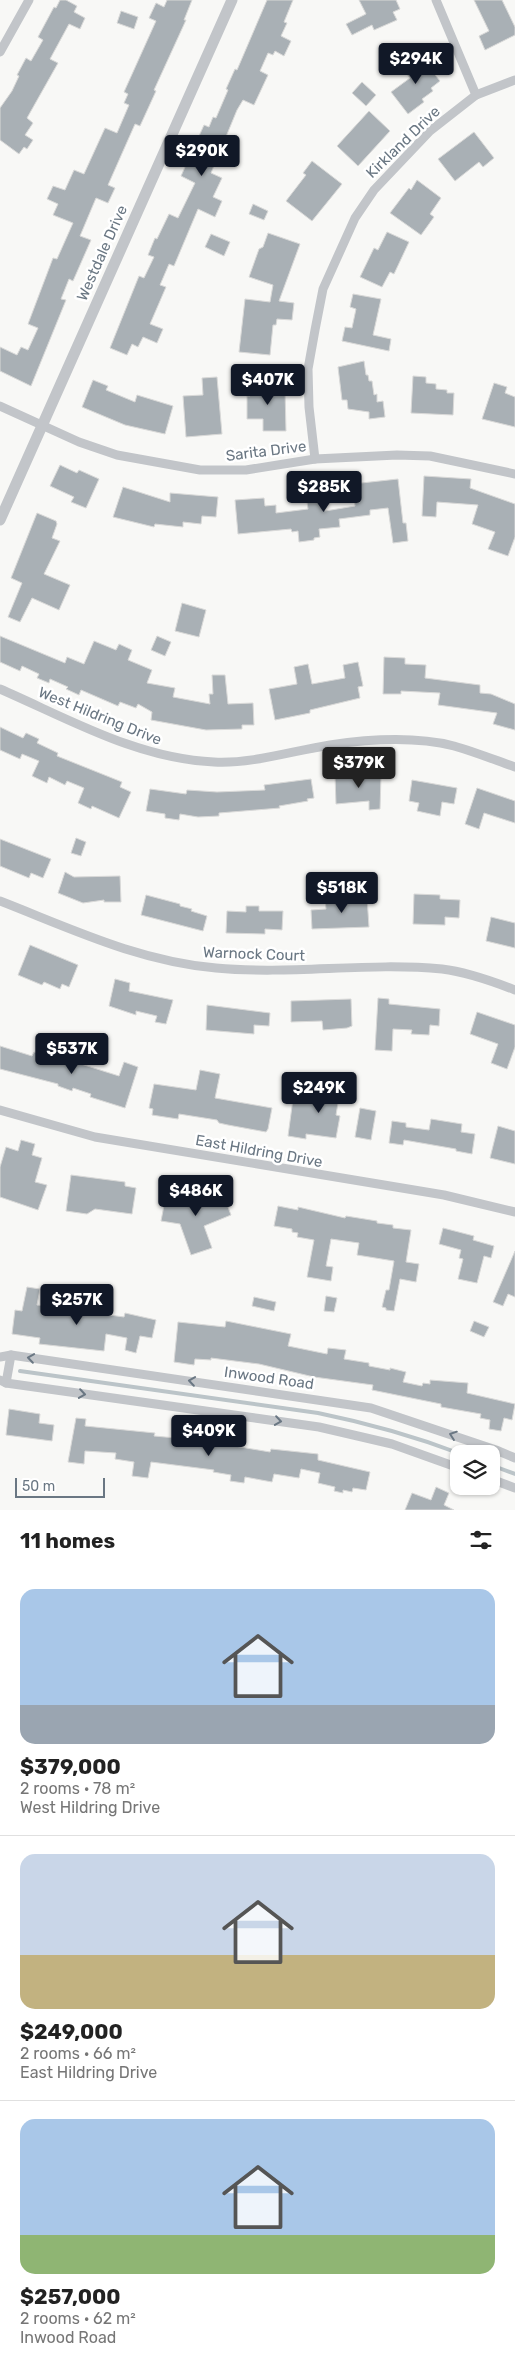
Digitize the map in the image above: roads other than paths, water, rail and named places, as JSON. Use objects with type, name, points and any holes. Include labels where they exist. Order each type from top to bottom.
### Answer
[{"type":"street","points":[[0,52],[29,0]]},
{"type":"street","name":"Westdale Drive","points":[[0,520],[232,0]]},
{"type":"street","points":[[436,0],[476,95]]},
{"type":"street","name":"Kirkland Drive","points":[[315,458],[309,406],[308,369],[323,290],[355,218],[374,190],[430,131],[476,95],[515,80]]},
{"type":"street","name":"Sarita Drive","points":[[0,406],[79,442],[117,455],[200,470],[246,470],[315,458],[397,455],[430,456],[515,474]]},
{"type":"street","name":"West Hildring Drive","points":[[0,689],[153,754],[179,759],[216,763],[337,744],[390,739],[453,746],[515,767]]},
{"type":"street","name":"Warnock Court","points":[[0,901],[126,951],[175,962],[215,968],[274,971],[388,968],[444,969],[492,981],[515,990]]},
{"type":"street","name":"East Hildring Drive","points":[[0,1110],[95,1137],[444,1195],[515,1212]]},
{"type":"street","points":[[11,1355],[3,1381],[319,1427],[392,1444],[450,1465]]},
{"type":"street","name":"Inwood Road","points":[[0,1357],[11,1355],[371,1408],[515,1458]]},
{"type":"street","points":[[500,1482],[515,1488]]},
{"type":"waterway","points":[[20,1371],[318,1413],[390,1430],[450,1450]]},
{"type":"waterway","points":[[500,1468],[515,1474]]}]
